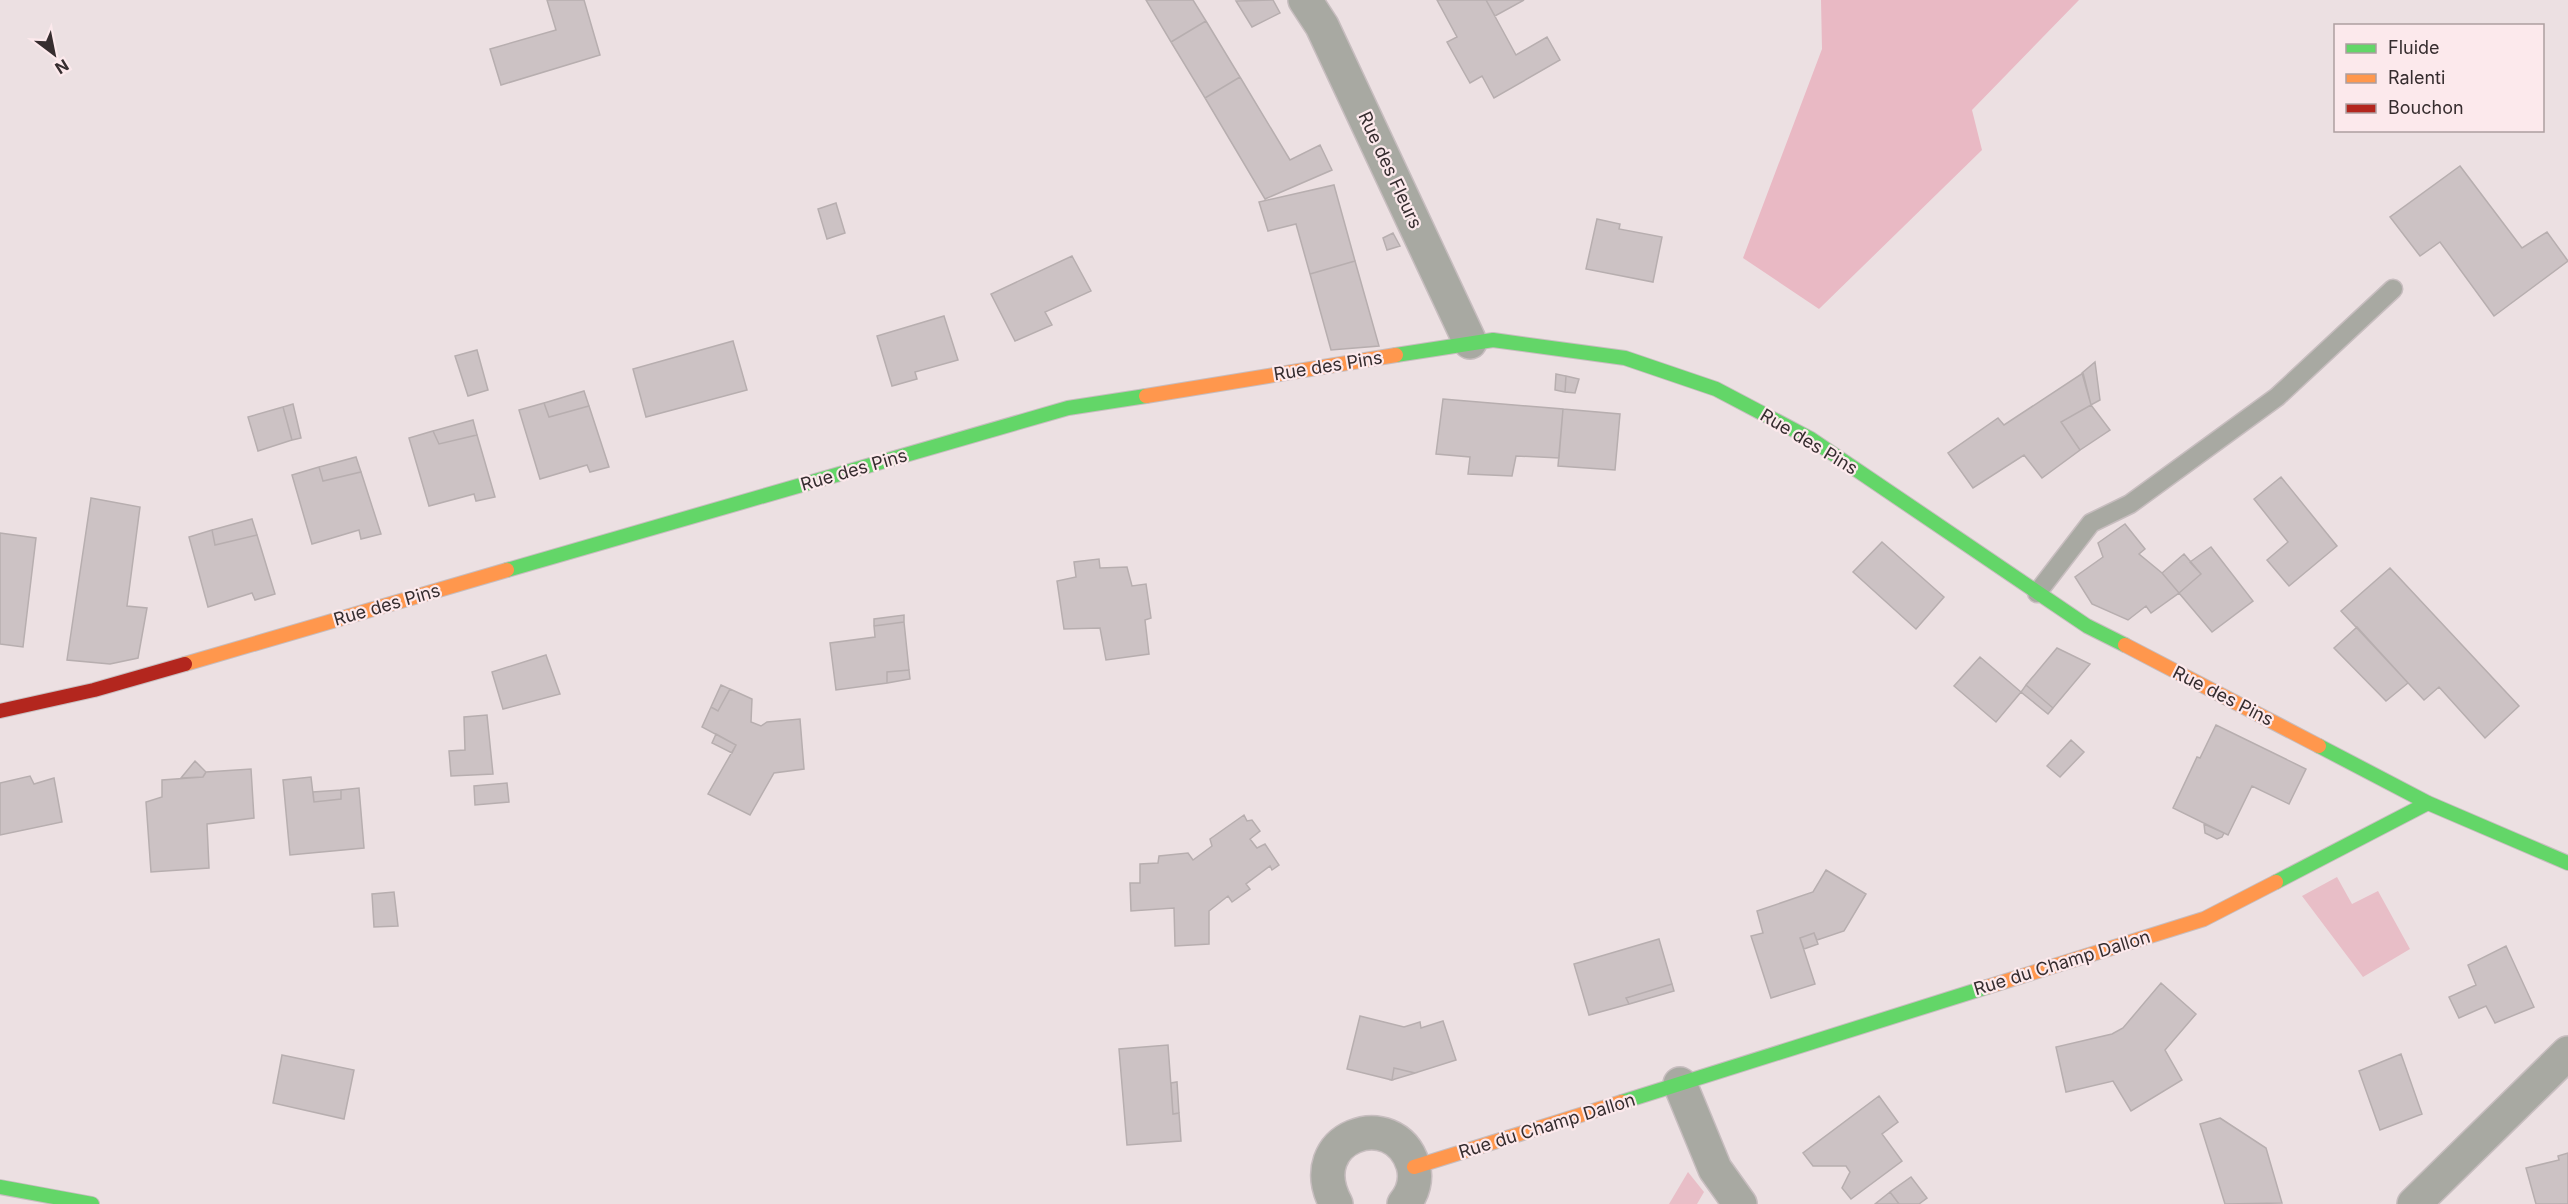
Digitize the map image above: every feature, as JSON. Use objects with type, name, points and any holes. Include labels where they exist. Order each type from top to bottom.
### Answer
[{"type":"street","name":"Rue des Fleurs","points":[[1305,0],[1322,26],[1470,342]]},
{"type":"street","name":"Rue des Pins","points":[[0,711],[94,690],[1068,408],[1493,340],[1625,358],[1716,389],[1811,439],[2087,626],[2428,803],[2568,863]]},
{"type":"street","name":"Rue du Champ Dallon","points":[[1414,1167],[2204,919],[2428,803]]},
{"type":"street","points":[[2414,1204],[2568,1053]]},
{"type":"street","points":[[1680,1084],[1715,1169],[1740,1204]]},
{"type":"street","points":[[1336,1204],[1329,1191],[1328,1170],[1336,1150],[1346,1140],[1359,1134],[1373,1133],[1387,1136],[1399,1143],[1409,1154],[1414,1167],[1415,1182],[1404,1204]]},
{"type":"street","points":[[0,1187],[92,1204]]},
{"type":"lane","points":[[2037,593],[2091,523],[2130,504],[2277,397],[2393,289]]},
{"type":"shaded area","points":[[1821,0],[2079,0],[1972,110],[1982,150],[1819,309],[1743,258],[1822,49]]},
{"type":"shaded area","points":[[2337,877],[2352,904],[2378,891],[2410,949],[2363,977],[2302,896]]},
{"type":"shaded area","points":[[1688,1172],[1704,1192],[1697,1204],[1669,1204]]},
{"type":"building","points":[[547,0],[584,0],[600,55],[501,85],[490,49],[556,30]]},
{"type":"building","points":[[1146,0],[1193,0],[1206,21],[1171,42]]},
{"type":"building","points":[[1273,0],[1280,13],[1252,27],[1236,1]]},
{"type":"building","points":[[1437,0],[1486,0],[1516,55],[1547,37],[1560,60],[1494,98],[1482,76],[1470,83],[1447,42],[1457,37]]},
{"type":"building","points":[[1486,0],[1524,0],[1495,16]]},
{"type":"building","points":[[1206,21],[1240,77],[1205,98],[1171,42]]},
{"type":"building","points":[[1240,77],[1290,160],[1320,145],[1332,170],[1265,199],[1205,98]]},
{"type":"building","points":[[2460,166],[2522,248],[2547,232],[2568,261],[2494,316],[2440,242],[2420,256],[2390,217]]},
{"type":"building","points":[[1334,185],[1355,261],[1310,274],[1296,224],[1268,231],[1259,202]]},
{"type":"building","points":[[836,203],[845,233],[827,239],[818,209]]},
{"type":"building","points":[[1597,219],[1620,224],[1619,229],[1662,237],[1653,282],[1586,269]]},
{"type":"building","points":[[1393,233],[1400,246],[1387,250],[1383,238]]},
{"type":"building","points":[[1072,256],[1091,291],[1045,312],[1052,325],[1015,341],[991,294]]},
{"type":"building","points":[[1355,261],[1379,346],[1331,350],[1310,274]]},
{"type":"building","points":[[944,316],[958,360],[915,372],[917,379],[892,386],[877,336]]},
{"type":"building","points":[[733,341],[747,390],[646,417],[633,369]]},
{"type":"building","points":[[477,350],[488,390],[468,396],[455,356]]},
{"type":"building","points":[[2095,362],[2100,400],[2091,405],[2082,373]]},
{"type":"building","points":[[2083,373],[2091,405],[2061,422],[2080,450],[2042,478],[2024,455],[1973,488],[1948,453],[1998,418],[2004,425]]},
{"type":"building","points":[[1556,374],[1566,376],[1565,392],[1555,390]]},
{"type":"building","points":[[1566,376],[1579,379],[1575,393],[1565,392]]},
{"type":"building","points":[[584,391],[589,406],[549,417],[544,403]]},
{"type":"building","points":[[1443,399],[1563,409],[1559,458],[1516,456],[1512,476],[1468,474],[1470,457],[1436,454]]},
{"type":"building","points":[[544,403],[549,417],[589,406],[609,467],[590,472],[587,465],[540,479],[519,410]]},
{"type":"building","points":[[293,404],[301,438],[292,440],[283,407]]},
{"type":"building","points":[[2091,405],[2110,430],[2080,450],[2061,422]]},
{"type":"building","points":[[283,407],[292,440],[258,451],[248,417]]},
{"type":"building","points":[[1563,409],[1620,414],[1615,470],[1558,466]]},
{"type":"building","points":[[473,420],[477,435],[439,444],[433,431]]},
{"type":"building","points":[[433,431],[439,444],[477,435],[495,497],[476,501],[474,494],[429,506],[409,438]]},
{"type":"building","points":[[356,457],[361,472],[323,481],[319,467]]},
{"type":"building","points":[[319,467],[323,481],[361,472],[381,534],[361,539],[359,530],[312,544],[292,475]]},
{"type":"building","points":[[2281,477],[2337,546],[2289,586],[2267,560],[2288,542],[2254,499]]},
{"type":"building","points":[[91,498],[140,507],[127,606],[147,608],[138,658],[110,664],[67,660]]},
{"type":"building","points":[[252,519],[257,535],[215,545],[212,530]]},
{"type":"building","points":[[2125,524],[2145,549],[2139,554],[2162,573],[2179,593],[2151,613],[2146,606],[2128,620],[2092,604],[2075,577],[2103,557],[2098,543]]},
{"type":"building","points":[[212,530],[215,545],[257,535],[275,594],[255,600],[252,593],[208,607],[189,537]]},
{"type":"building","points":[[0,533],[36,538],[23,647],[0,644]]},
{"type":"building","points":[[1882,542],[1944,597],[1916,629],[1853,572]]},
{"type":"building","points":[[2211,547],[2253,601],[2212,632],[2179,593],[2201,574],[2190,562]]},
{"type":"building","points":[[2184,554],[2201,574],[2179,593],[2162,573]]},
{"type":"building","points":[[1099,559],[1100,568],[1127,567],[1132,586],[1146,584],[1151,618],[1145,620],[1149,654],[1106,660],[1100,628],[1064,629],[1057,581],[1076,577],[1074,562]]},
{"type":"building","points":[[2390,568],[2519,706],[2485,738],[2439,687],[2424,700],[2341,611]]},
{"type":"building","points":[[904,615],[904,622],[874,626],[874,619]]},
{"type":"building","points":[[904,622],[909,670],[887,672],[887,683],[836,690],[830,643],[875,637],[874,626]]},
{"type":"building","points":[[2357,627],[2408,683],[2386,701],[2334,648]]},
{"type":"building","points":[[2057,648],[2090,664],[2053,708],[2026,685]]},
{"type":"building","points":[[546,655],[560,694],[503,709],[492,672]]},
{"type":"building","points":[[1980,657],[2021,692],[1996,722],[1954,686]]},
{"type":"building","points":[[909,670],[910,679],[887,683],[887,672]]},
{"type":"building","points":[[721,685],[730,689],[718,711],[711,707]]},
{"type":"building","points":[[2026,685],[2053,708],[2048,714],[2021,692]]},
{"type":"building","points":[[730,689],[752,699],[751,722],[761,726],[767,722],[800,719],[804,769],[774,773],[750,815],[708,794],[736,745],[702,727],[711,707],[718,711]]},
{"type":"building","points":[[487,715],[493,774],[451,776],[449,751],[465,750],[464,717]]},
{"type":"building","points":[[2216,725],[2306,769],[2289,804],[2252,786],[2228,835],[2173,808],[2197,757],[2200,758]]},
{"type":"building","points":[[716,734],[736,745],[732,753],[712,743]]},
{"type":"building","points":[[2071,740],[2084,752],[2060,777],[2047,766]]},
{"type":"building","points":[[195,761],[206,772],[203,777],[181,778]]},
{"type":"building","points":[[251,769],[254,818],[207,824],[209,868],[151,872],[146,802],[162,797],[162,780],[203,777],[206,772]]},
{"type":"building","points":[[30,776],[34,784],[54,778],[62,822],[0,835],[0,783]]},
{"type":"building","points":[[311,777],[314,802],[341,799],[341,790],[359,788],[364,848],[290,855],[283,780]]},
{"type":"building","points":[[507,783],[509,802],[475,805],[474,786]]},
{"type":"building","points":[[341,790],[341,799],[314,802],[313,792]]},
{"type":"building","points":[[1244,815],[1247,821],[1252,820],[1260,831],[1250,839],[1257,848],[1265,844],[1279,865],[1272,870],[1270,866],[1246,884],[1250,889],[1232,902],[1228,896],[1209,911],[1209,944],[1175,946],[1174,908],[1131,911],[1130,883],[1140,883],[1140,864],[1158,863],[1159,856],[1188,853],[1193,860],[1212,846],[1210,839]]},
{"type":"building","points":[[2204,824],[2224,833],[2222,837],[2217,839],[2205,833]]},
{"type":"building","points":[[1826,870],[1866,894],[1844,931],[1817,940],[1814,933],[1800,938],[1815,984],[1771,998],[1751,936],[1763,933],[1757,911],[1813,892]]},
{"type":"building","points":[[394,892],[398,926],[374,927],[372,894]]},
{"type":"building","points":[[1814,933],[1818,944],[1804,949],[1800,938]]},
{"type":"building","points":[[1659,939],[1672,984],[1626,998],[1629,1004],[1589,1015],[1574,964]]},
{"type":"building","points":[[2506,946],[2534,1007],[2495,1023],[2486,1006],[2459,1018],[2449,997],[2476,985],[2468,965]]},
{"type":"building","points":[[2161,983],[2196,1014],[2165,1050],[2182,1080],[2131,1111],[2113,1081],[2066,1092],[2056,1047],[2112,1034],[2123,1028]]},
{"type":"building","points":[[1672,984],[1674,991],[1629,1004],[1626,998]]},
{"type":"building","points":[[1360,1016],[1404,1027],[1420,1022],[1421,1028],[1443,1021],[1456,1060],[1415,1073],[1394,1068],[1392,1080],[1347,1069]]},
{"type":"building","points":[[1168,1045],[1173,1114],[1179,1113],[1181,1141],[1127,1145],[1119,1049]]},
{"type":"building","points":[[2401,1054],[2422,1114],[2380,1130],[2359,1071]]},
{"type":"building","points":[[282,1055],[354,1070],[344,1119],[273,1103]]},
{"type":"building","points":[[1394,1068],[1415,1073],[1392,1080]]},
{"type":"building","points":[[1177,1082],[1179,1113],[1173,1114],[1171,1083]]},
{"type":"building","points":[[1879,1096],[1898,1122],[1882,1134],[1902,1161],[1851,1199],[1842,1188],[1850,1172],[1846,1166],[1813,1166],[1803,1153]]},
{"type":"building","points":[[2220,1118],[2266,1148],[2282,1203],[2225,1204],[2200,1124]]},
{"type":"building","points":[[2568,1153],[2568,1204],[2536,1204],[2526,1168],[2559,1160],[2558,1156]]},
{"type":"building","points":[[1911,1177],[1927,1198],[1919,1204],[1899,1204],[1890,1192]]},
{"type":"building","points":[[1890,1192],[1899,1204],[1875,1204]]},
{"type":"traffic: fast","points":[[1396,355],[1493,340],[1625,358],[1716,389],[1811,439],[2087,626],[2125,645]]},
{"type":"traffic: fast","points":[[507,570],[1068,408],[1146,396]]},
{"type":"traffic: fast","points":[[2319,746],[2428,803],[2568,863]]},
{"type":"traffic: fast","points":[[2276,882],[2428,803]]},
{"type":"traffic: fast","points":[[1622,1102],[1987,987]]},
{"type":"traffic: fast","points":[[0,1187],[92,1204]]},
{"type":"traffic: slow","points":[[1146,396],[1396,355]]},
{"type":"traffic: slow","points":[[185,664],[507,570]]},
{"type":"traffic: slow","points":[[2125,645],[2319,746]]},
{"type":"traffic: slow","points":[[1987,987],[2204,919],[2276,882]]},
{"type":"traffic: slow","points":[[1414,1167],[1622,1102]]},
{"type":"traffic: jam","points":[[0,711],[94,690],[185,664]]}]
